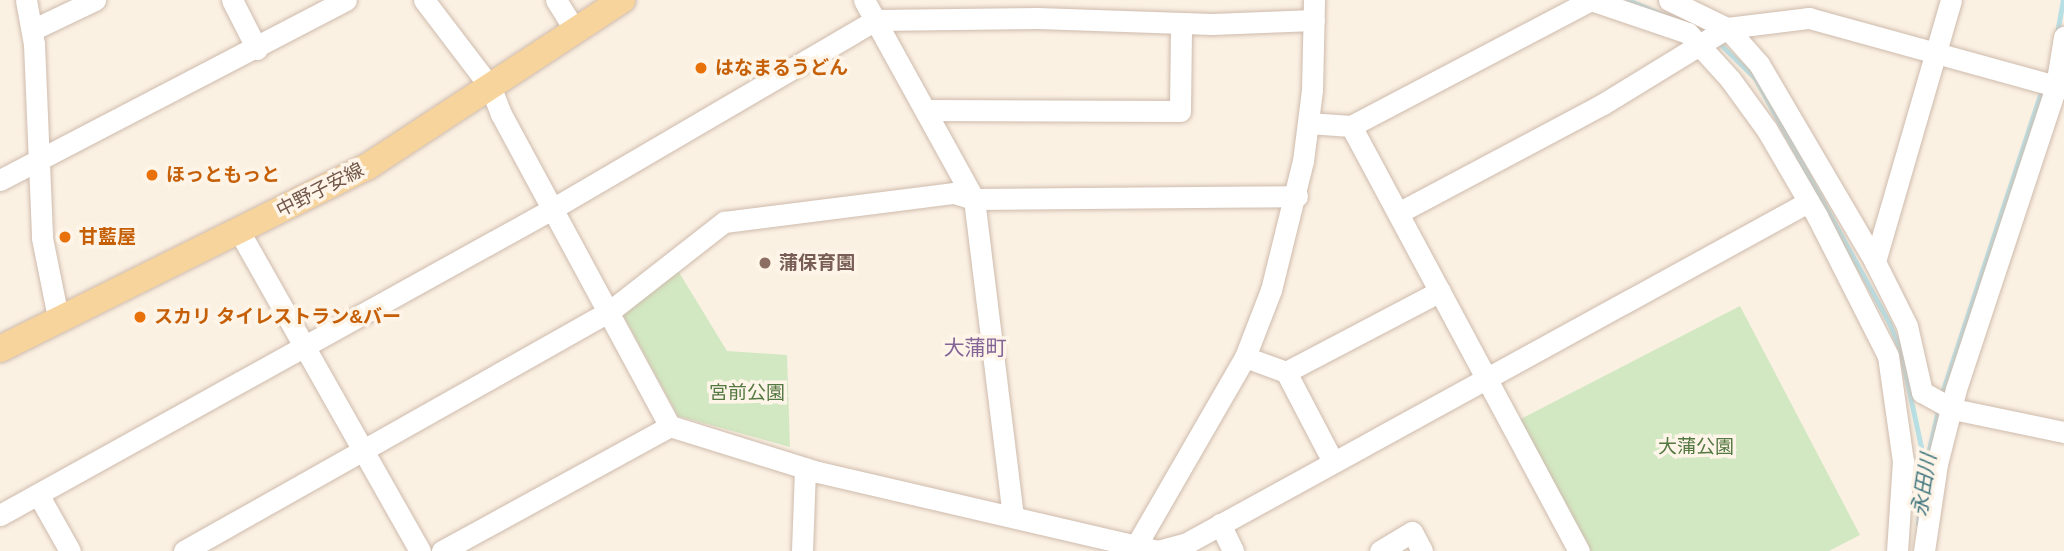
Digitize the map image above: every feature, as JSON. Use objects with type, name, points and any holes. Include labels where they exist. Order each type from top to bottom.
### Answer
[{"type":"main road","name":"中野子安線","points":[[0,349],[58,317],[367,167],[622,0]]},
{"type":"street","points":[[26,0],[32,30],[36,160],[42,238],[58,317]]},
{"type":"street","points":[[32,30],[95,0]]},
{"type":"street","points":[[232,0],[257,48]]},
{"type":"street","points":[[0,180],[346,0]]},
{"type":"street","points":[[424,0],[491,88],[552,209],[610,311],[670,426],[805,468],[1013,516],[1135,549],[1158,551],[1220,524],[1332,460],[1489,379],[1808,202]]},
{"type":"street","points":[[556,0],[575,31]]},
{"type":"street","points":[[864,0],[974,199],[1013,516]]},
{"type":"street","points":[[1308,123],[1351,125],[1591,0],[1676,28],[1714,37],[1808,202],[1888,356],[1903,461],[1897,551]]},
{"type":"street","points":[[1669,0],[1781,97],[1875,262],[1907,326],[1922,391],[1946,405],[2064,432]]},
{"type":"street","points":[[1875,262],[1951,0]]},
{"type":"street","points":[[1398,213],[1602,104],[1714,37],[1788,9],[2058,86]]},
{"type":"street","points":[[0,515],[552,209],[875,20],[1037,18],[1181,23],[1314,10],[1308,123],[1297,196],[1271,290],[1245,357],[1135,549]]},
{"type":"street","points":[[926,110],[1180,111],[1181,23]]},
{"type":"street","points":[[1924,551],[1946,405],[1956,389],[2058,86],[2064,37]]},
{"type":"street","points":[[1351,125],[1489,379],[1571,548]]},
{"type":"street","points":[[184,551],[610,311],[724,222],[954,193],[974,199],[1297,196]]},
{"type":"street","points":[[239,231],[420,551]]},
{"type":"street","points":[[1286,372],[1440,292]]},
{"type":"street","points":[[1245,357],[1286,372],[1332,460]]},
{"type":"street","points":[[442,551],[670,426]]},
{"type":"street","points":[[802,551],[805,468]]},
{"type":"street","points":[[38,494],[70,551]]},
{"type":"street","points":[[1220,524],[1233,551]]},
{"type":"street","points":[[1380,551],[1412,532],[1422,551]]},
{"type":"green space","name":"宮前公園","points":[[677,269],[727,351],[787,355],[790,447],[678,416],[623,315]]},
{"type":"green space","name":"大蒲公園","points":[[1740,306],[1860,535],[1829,551],[1579,551],[1511,424]]},
{"type":"waterway","points":[[1628,0],[1709,34]]},
{"type":"waterway","points":[[2057,33],[2063,0]]},
{"type":"waterway","points":[[1716,40],[1755,78],[1889,323],[1900,349],[1921,447],[1922,482]]},
{"type":"waterway","points":[[1941,396],[2043,86]]},
{"type":"waterway","name":"永田川","points":[[1924,471],[1939,406]]},
{"type":"waterway","name":"永田川","points":[[1918,523],[1922,481]]},
{"type":"place","name":"はなまるうどん","points":[[701,68]]},
{"type":"place","name":"ほっともっと","points":[[152,175]]},
{"type":"place","name":"甘藍屋","points":[[65,237]]},
{"type":"place","name":"蒲保育園","points":[[765,263]]},
{"type":"place","name":"スカリ タイレストラン&バー","points":[[140,317]]},
{"type":"district","name":"大蒲町","points":[[975,348]]}]
